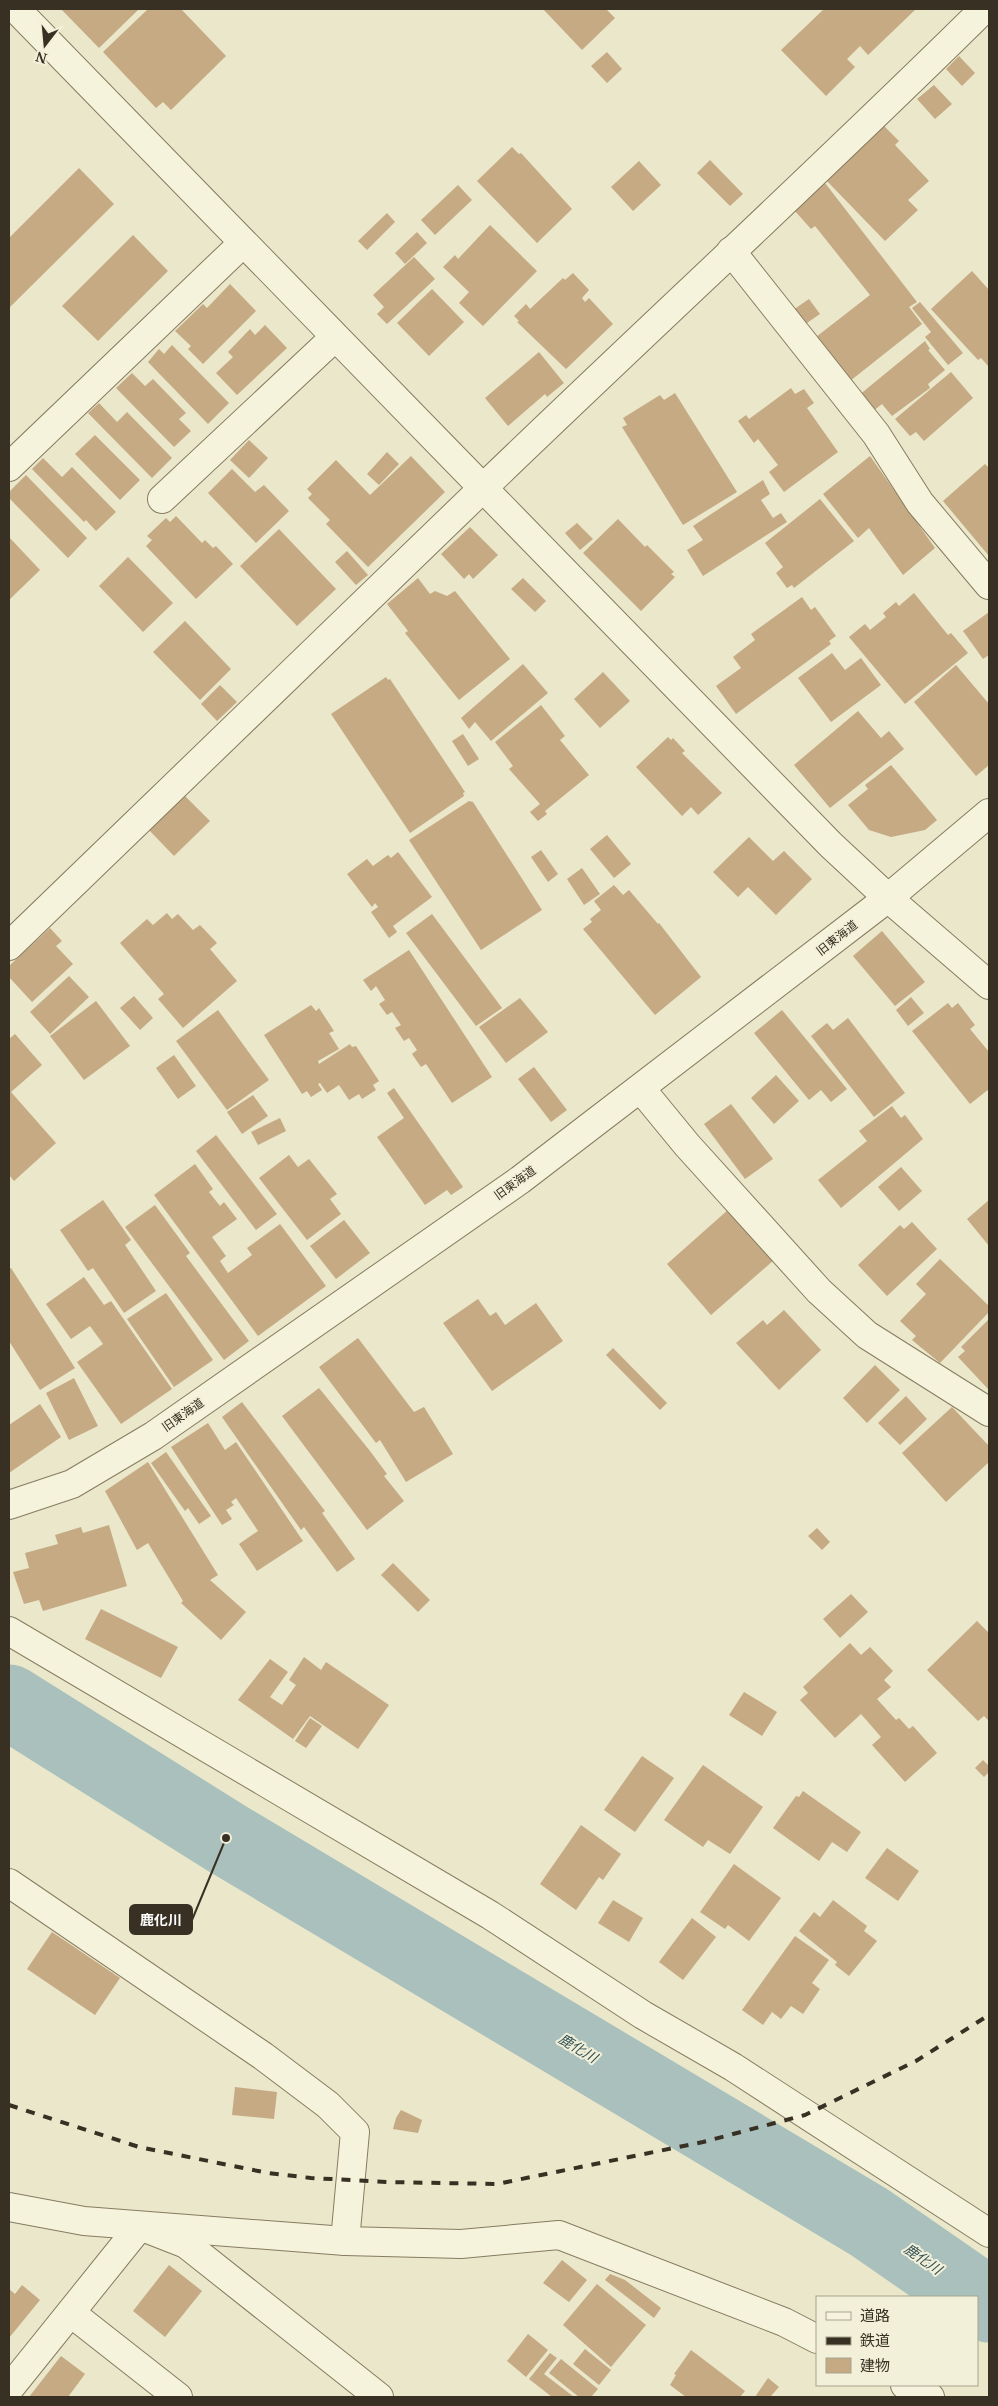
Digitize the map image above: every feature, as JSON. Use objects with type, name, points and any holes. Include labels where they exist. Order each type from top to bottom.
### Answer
[{"type":"street","points":[[16,9],[831,845],[888,898],[989,985]]},
{"type":"street","points":[[9,946],[194,770],[483,488],[883,108],[984,9]]},
{"type":"street","points":[[9,467],[243,243]]},
{"type":"street","points":[[732,251],[876,434],[920,503],[989,585]]},
{"type":"street","points":[[162,498],[335,337]]},
{"type":"street","name":"旧東海道","points":[[9,1505],[72,1484],[153,1436],[520,1180],[888,898],[989,813]]},
{"type":"street","points":[[641,1088],[687,1145],[819,1291],[867,1335],[989,1412]]},
{"type":"street","points":[[9,1631],[490,1915],[643,2015],[733,2067],[989,2233]]},
{"type":"street","points":[[9,1883],[263,2056],[328,2105],[355,2132],[345,2241]]},
{"type":"street","points":[[9,2207],[84,2220],[140,2226],[345,2241],[461,2244],[559,2235],[784,2322],[816,2338]]},
{"type":"street","points":[[9,2390],[140,2226]]},
{"type":"street","points":[[140,2226],[186,2244],[379,2397]]},
{"type":"street","points":[[71,2313],[178,2397]]},
{"type":"street","points":[[907,2386],[930,2397]]},
{"type":"building","points":[[61,9],[139,9],[99,48]]},
{"type":"building","points":[[148,9],[181,9],[226,56],[171,110],[163,102],[156,108],[103,52]]},
{"type":"building","points":[[543,9],[606,9],[615,18],[582,50]]},
{"type":"building","points":[[824,9],[916,9],[868,55],[860,46],[847,59],[855,67],[826,96],[781,50]]},
{"type":"building","points":[[607,52],[622,69],[607,83],[591,66]]},
{"type":"building","points":[[959,56],[975,73],[962,86],[946,69]]},
{"type":"building","points":[[934,85],[952,104],[935,119],[917,99]]},
{"type":"building","points":[[882,124],[899,141],[895,145],[929,181],[908,200],[918,210],[885,241],[825,179]]},
{"type":"building","points":[[512,147],[519,154],[521,153],[572,209],[537,243],[477,181]]},
{"type":"building","points":[[710,160],[743,194],[730,206],[697,173]]},
{"type":"building","points":[[639,161],[661,185],[633,211],[611,187]]},
{"type":"building","points":[[79,168],[114,204],[9,308],[9,238]]},
{"type":"building","points":[[825,183],[917,302],[909,307],[922,324],[850,381],[816,337],[870,295],[815,226],[811,229],[794,210]]},
{"type":"building","points":[[458,185],[472,200],[435,235],[421,220]]},
{"type":"building","points":[[387,213],[395,222],[367,250],[358,241]]},
{"type":"building","points":[[490,225],[537,271],[483,326],[459,303],[469,292],[443,267],[455,255],[458,259]]},
{"type":"building","points":[[417,232],[427,243],[405,264],[395,253]]},
{"type":"building","points":[[133,235],[168,271],[98,341],[62,306]]},
{"type":"building","points":[[414,257],[435,279],[387,324],[377,314],[384,307],[373,295]]},
{"type":"building","points":[[972,271],[989,290],[989,367],[981,358],[978,360],[931,309]]},
{"type":"building","points":[[573,273],[589,290],[582,298],[585,302],[589,298],[613,324],[566,369],[517,322],[519,321],[514,316],[526,304],[530,309],[563,278],[565,280]]},
{"type":"building","points":[[230,284],[256,311],[203,364],[188,349],[191,346],[175,331],[203,304],[207,308]]},
{"type":"building","points":[[432,289],[464,322],[429,356],[397,323]]},
{"type":"building","points":[[809,299],[820,314],[804,325],[793,310]]},
{"type":"building","points":[[920,302],[963,353],[948,365],[925,337],[931,332],[912,308]]},
{"type":"building","points":[[265,325],[287,348],[237,395],[216,373],[233,357],[228,352],[250,329],[255,335]]},
{"type":"building","points":[[925,341],[930,349],[928,350],[945,370],[928,384],[930,388],[892,416],[882,404],[872,412],[858,396]]},
{"type":"building","points":[[172,345],[229,403],[208,424],[148,362],[159,349],[164,354]]},
{"type":"building","points":[[539,352],[564,383],[547,397],[545,394],[508,426],[485,398]]},
{"type":"building","points":[[951,372],[973,398],[924,441],[916,432],[910,436],[895,419]]},
{"type":"building","points":[[132,373],[145,386],[153,379],[186,413],[179,419],[191,431],[174,447],[116,388]]},
{"type":"building","points":[[791,388],[795,394],[804,389],[814,403],[807,408],[838,452],[784,492],[769,472],[778,465],[758,439],[754,443],[738,421],[746,415],[749,419]]},
{"type":"building","points":[[675,393],[737,492],[683,525],[622,427],[627,425],[623,418],[660,395],[664,400]]},
{"type":"building","points":[[99,403],[117,422],[127,412],[172,458],[152,478],[88,413]]},
{"type":"building","points":[[95,435],[140,480],[120,500],[75,454]]},
{"type":"building","points":[[249,440],[268,458],[249,478],[230,460]]},
{"type":"building","points":[[387,452],[399,464],[379,485],[367,474]]},
{"type":"building","points":[[411,456],[445,492],[368,567],[326,524],[330,520],[308,498],[312,494],[307,489],[336,460],[370,495]]},
{"type":"building","points":[[870,456],[935,548],[903,575],[869,528],[858,538],[823,494]]},
{"type":"building","points":[[43,458],[62,477],[72,467],[116,512],[96,531],[86,520],[84,522],[32,469]]},
{"type":"building","points":[[985,464],[989,468],[989,556],[943,501]]},
{"type":"building","points":[[232,469],[255,492],[264,485],[289,511],[256,543],[208,493]]},
{"type":"building","points":[[26,475],[87,538],[68,558],[9,498],[9,492]]},
{"type":"building","points":[[763,480],[770,494],[761,500],[773,518],[781,513],[787,522],[703,576],[687,550],[703,540],[693,526]]},
{"type":"building","points":[[820,499],[854,541],[794,588],[792,585],[787,588],[776,573],[783,567],[765,543]]},
{"type":"building","points":[[176,516],[202,543],[205,540],[213,548],[216,546],[233,564],[196,599],[146,546],[152,540],[147,536],[166,518],[170,522]]},
{"type":"building","points":[[618,519],[645,547],[647,545],[674,572],[671,574],[675,577],[641,611],[583,553]]},
{"type":"building","points":[[577,523],[593,539],[580,550],[565,533]]},
{"type":"building","points":[[470,527],[498,555],[473,579],[469,574],[464,579],[441,554]]},
{"type":"building","points":[[279,529],[336,589],[297,626],[240,566]]},
{"type":"building","points":[[9,537],[40,570],[9,600]]},
{"type":"building","points":[[347,551],[368,575],[356,585],[335,562]]},
{"type":"building","points":[[128,557],[173,603],[143,632],[99,586]]},
{"type":"building","points":[[418,578],[430,594],[435,591],[447,596],[455,591],[510,659],[459,700],[405,633],[408,631],[387,604]]},
{"type":"building","points":[[523,578],[546,601],[535,612],[511,589]]},
{"type":"building","points":[[914,593],[948,635],[951,633],[968,653],[905,704],[849,637],[865,624],[870,630],[886,617],[883,613],[896,602],[899,606]]},
{"type":"building","points":[[802,597],[811,610],[815,607],[836,636],[829,641],[831,644],[736,714],[716,686],[741,668],[733,657],[755,640],[751,634]]},
{"type":"building","points":[[989,612],[989,655],[983,659],[963,631]]},
{"type":"building","points":[[185,621],[231,669],[200,700],[153,652]]},
{"type":"building","points":[[832,653],[845,670],[861,658],[881,685],[831,722],[798,678]]},
{"type":"building","points":[[523,664],[548,693],[491,741],[475,722],[469,729],[461,718]]},
{"type":"building","points":[[956,665],[989,704],[989,765],[976,776],[914,702]]},
{"type":"building","points":[[603,672],[630,701],[600,728],[574,699]]},
{"type":"building","points":[[386,677],[388,680],[390,679],[465,792],[463,793],[464,796],[410,833],[331,714]]},
{"type":"building","points":[[220,685],[237,702],[217,721],[201,704]]},
{"type":"building","points":[[541,705],[565,736],[560,740],[589,775],[545,811],[547,814],[538,821],[530,812],[540,804],[509,769],[513,766],[495,742]]},
{"type":"building","points":[[858,711],[881,738],[889,731],[904,749],[830,808],[794,765]]},
{"type":"building","points":[[463,734],[479,759],[468,766],[452,741]]},
{"type":"building","points":[[668,737],[671,740],[673,738],[685,751],[682,753],[722,793],[698,815],[691,807],[682,816],[636,767]]},
{"type":"building","points":[[891,765],[937,820],[925,830],[891,837],[869,830],[848,805],[868,789],[865,785]]},
{"type":"building","points":[[183,794],[210,821],[174,856],[148,829]]},
{"type":"building","points":[[469,801],[473,802],[542,910],[481,950],[409,840]]},
{"type":"building","points":[[607,835],[631,864],[614,878],[590,849]]},
{"type":"building","points":[[749,837],[773,861],[784,851],[812,879],[776,915],[748,887],[738,897],[713,872]]},
{"type":"building","points":[[541,850],[558,874],[548,882],[531,857]]},
{"type":"building","points":[[398,852],[432,897],[393,926],[397,932],[389,938],[371,912],[378,907],[375,903],[372,907],[347,874],[367,859],[373,866],[388,855],[391,858]]},
{"type":"building","points":[[582,868],[600,894],[584,905],[567,879]]},
{"type":"building","points":[[614,885],[623,895],[629,890],[659,923],[701,977],[655,1015],[583,929],[592,922],[590,919],[601,910],[594,901]]},
{"type":"building","points":[[167,913],[172,919],[178,914],[193,930],[200,925],[217,943],[210,949],[237,981],[183,1028],[158,999],[164,994],[120,943],[147,919],[153,925]]},
{"type":"building","points":[[432,914],[502,1008],[476,1026],[406,933]]},
{"type":"building","points":[[50,928],[62,941],[56,946],[73,964],[32,1002],[9,977],[9,966]]},
{"type":"building","points":[[882,931],[925,982],[895,1006],[853,956]]},
{"type":"building","points":[[409,950],[492,1077],[452,1103],[426,1064],[421,1067],[412,1054],[417,1050],[409,1038],[404,1041],[395,1028],[401,1025],[392,1012],[387,1015],[379,1004],[385,1000],[376,986],[371,991],[363,980]]},
{"type":"building","points":[[69,976],[89,997],[50,1034],[30,1012]]},
{"type":"building","points":[[134,996],[153,1018],[140,1030],[120,1008]]},
{"type":"building","points":[[911,997],[924,1013],[908,1026],[896,1010]]},
{"type":"building","points":[[520,998],[548,1032],[506,1063],[479,1027]]},
{"type":"building","points":[[96,1001],[130,1046],[84,1080],[50,1036]]},
{"type":"building","points":[[948,1003],[952,1008],[958,1003],[975,1025],[970,1029],[989,1052],[989,1089],[970,1104],[912,1031]]},
{"type":"building","points":[[311,1005],[316,1011],[319,1008],[334,1031],[329,1033],[339,1049],[318,1061],[319,1064],[350,1044],[352,1047],[356,1046],[379,1081],[373,1085],[376,1090],[362,1099],[359,1094],[349,1100],[339,1085],[327,1093],[320,1083],[318,1084],[322,1090],[311,1097],[307,1091],[302,1094],[264,1035]]},
{"type":"building","points":[[218,1010],[269,1080],[227,1110],[176,1041]]},
{"type":"building","points":[[782,1010],[847,1089],[831,1102],[821,1090],[809,1100],[754,1033]]},
{"type":"building","points":[[848,1018],[905,1093],[874,1117],[811,1036],[827,1023],[833,1030]]},
{"type":"building","points":[[15,1034],[42,1065],[11,1092],[56,1143],[14,1181],[9,1175],[9,1039]]},
{"type":"building","points":[[174,1055],[196,1086],[178,1099],[156,1068]]},
{"type":"building","points":[[534,1067],[567,1110],[551,1122],[518,1079]]},
{"type":"building","points":[[776,1075],[799,1101],[774,1124],[751,1098]]},
{"type":"building","points":[[394,1088],[463,1187],[451,1195],[447,1190],[425,1205],[377,1137],[404,1118],[387,1093]]},
{"type":"building","points":[[253,1095],[268,1116],[242,1134],[227,1112]]},
{"type":"building","points":[[731,1104],[773,1159],[745,1179],[704,1124]]},
{"type":"building","points":[[892,1106],[901,1118],[905,1115],[923,1139],[841,1208],[818,1180],[867,1141],[859,1131]]},
{"type":"building","points":[[280,1118],[286,1131],[258,1145],[251,1132]]},
{"type":"building","points":[[216,1135],[277,1214],[256,1230],[196,1151]]},
{"type":"building","points":[[289,1155],[298,1167],[309,1159],[337,1194],[330,1199],[341,1214],[307,1240],[259,1178]]},
{"type":"building","points":[[195,1164],[213,1189],[209,1192],[220,1206],[224,1202],[237,1219],[212,1237],[226,1256],[220,1261],[228,1273],[252,1255],[247,1248],[280,1224],[326,1286],[258,1336],[154,1195]]},
{"type":"building","points":[[901,1167],[922,1191],[899,1211],[878,1187]]},
{"type":"building","points":[[103,1200],[131,1240],[125,1245],[156,1291],[124,1313],[93,1268],[88,1271],[60,1230]]},
{"type":"building","points":[[989,1200],[989,1246],[967,1219]]},
{"type":"building","points":[[155,1205],[190,1253],[186,1256],[249,1341],[224,1360],[125,1227]]},
{"type":"building","points":[[729,1209],[774,1260],[711,1315],[667,1264]]},
{"type":"building","points":[[344,1220],[370,1253],[336,1279],[310,1246]]},
{"type":"building","points":[[912,1222],[937,1249],[887,1296],[858,1265],[900,1225],[904,1229]]},
{"type":"building","points":[[940,1259],[989,1306],[989,1312],[940,1363],[912,1340],[916,1336],[900,1321],[926,1294],[916,1284]]},
{"type":"building","points":[[11,1268],[75,1368],[40,1390],[9,1341],[9,1269]]},
{"type":"building","points":[[84,1277],[104,1305],[111,1301],[172,1389],[121,1424],[77,1362],[103,1344],[90,1326],[71,1339],[46,1304]]},
{"type":"building","points":[[166,1293],[213,1360],[174,1387],[127,1319]]},
{"type":"building","points":[[478,1299],[490,1316],[496,1312],[505,1325],[536,1303],[563,1341],[492,1391],[443,1323]]},
{"type":"building","points":[[784,1310],[821,1350],[779,1390],[736,1343],[763,1320],[767,1325]]},
{"type":"building","points":[[989,1319],[989,1390],[958,1357],[965,1351],[961,1347]]},
{"type":"building","points":[[358,1338],[414,1412],[424,1407],[453,1454],[406,1482],[380,1440],[376,1443],[319,1367]]},
{"type":"building","points":[[613,1348],[667,1403],[660,1410],[606,1355]]},
{"type":"building","points":[[875,1365],[900,1390],[867,1423],[843,1398]]},
{"type":"building","points":[[74,1378],[98,1426],[69,1440],[46,1393]]},
{"type":"building","points":[[319,1388],[370,1451],[387,1474],[384,1476],[404,1501],[367,1530],[282,1416]]},
{"type":"building","points":[[906,1396],[927,1419],[900,1445],[878,1423]]},
{"type":"building","points":[[242,1402],[325,1511],[322,1513],[355,1559],[337,1572],[304,1527],[301,1530],[222,1417]]},
{"type":"building","points":[[40,1404],[61,1437],[9,1473],[9,1425]]},
{"type":"building","points":[[952,1407],[989,1446],[989,1462],[946,1502],[902,1453]]},
{"type":"building","points":[[208,1423],[225,1450],[236,1442],[303,1541],[257,1571],[239,1544],[258,1531],[236,1498],[231,1502],[234,1505],[226,1510],[232,1519],[222,1525],[171,1447]]},
{"type":"building","points":[[166,1452],[211,1516],[199,1524],[188,1508],[185,1511],[151,1463]]},
{"type":"building","points":[[148,1462],[218,1575],[210,1580],[246,1612],[221,1640],[181,1603],[183,1601],[148,1543],[137,1550],[105,1491]]},
{"type":"building","points":[[109,1525],[127,1586],[43,1611],[39,1600],[24,1604],[13,1572],[29,1568],[25,1553],[58,1544],[55,1535],[81,1527],[83,1533]]},
{"type":"building","points":[[817,1528],[830,1542],[822,1550],[808,1536]]},
{"type":"building","points":[[393,1563],[430,1600],[418,1612],[381,1575]]},
{"type":"building","points":[[851,1594],[868,1612],[840,1638],[823,1619]]},
{"type":"building","points":[[101,1609],[178,1647],[161,1678],[85,1639]]},
{"type":"building","points":[[977,1621],[989,1633],[989,1721],[984,1716],[978,1721],[927,1670]]},
{"type":"building","points":[[850,1643],[861,1655],[870,1647],[893,1671],[884,1680],[891,1687],[877,1699],[896,1720],[899,1718],[909,1729],[913,1726],[937,1753],[905,1782],[872,1745],[881,1737],[861,1714],[835,1738],[800,1700],[808,1693],[803,1687]]},
{"type":"building","points":[[304,1657],[321,1670],[326,1662],[389,1705],[358,1749],[310,1716],[293,1739],[238,1700],[270,1659],[288,1672],[270,1697],[282,1705],[296,1685],[289,1680]]},
{"type":"building","points":[[744,1692],[777,1712],[762,1736],[729,1715]]},
{"type":"building","points":[[310,1718],[322,1726],[306,1748],[295,1741]]},
{"type":"building","points":[[642,1756],[674,1778],[635,1832],[604,1810]]},
{"type":"building","points":[[983,1760],[989,1766],[989,1772],[984,1777],[975,1768]]},
{"type":"building","points":[[703,1765],[763,1807],[730,1854],[708,1840],[703,1847],[664,1820]]},
{"type":"building","points":[[803,1791],[861,1832],[847,1852],[832,1842],[819,1861],[773,1828],[796,1796],[799,1797]]},
{"type":"building","points":[[581,1825],[621,1854],[603,1880],[599,1877],[576,1910],[540,1884]]},
{"type":"building","points":[[887,1848],[919,1871],[898,1901],[865,1878]]},
{"type":"building","points":[[734,1864],[781,1898],[749,1941],[728,1925],[725,1929],[700,1912]]},
{"type":"building","points":[[613,1900],[643,1918],[629,1942],[598,1923]]},
{"type":"building","points":[[833,1900],[867,1926],[864,1931],[877,1941],[849,1976],[835,1965],[837,1962],[799,1931],[814,1912],[820,1917]]},
{"type":"building","points":[[692,1918],[716,1937],[683,1980],[659,1962]]},
{"type":"building","points":[[52,1932],[120,1978],[95,2015],[27,1969]]},
{"type":"building","points":[[795,1936],[829,1960],[812,1983],[820,1989],[803,2014],[791,2006],[781,2019],[772,2012],[763,2025],[742,2010]]},
{"type":"building","points":[[235,2087],[277,2092],[274,2119],[232,2115]]},
{"type":"building","points":[[401,2110],[422,2120],[418,2133],[393,2129],[396,2118]]},
{"type":"building","points":[[562,2260],[587,2280],[569,2302],[543,2283]]},
{"type":"building","points":[[169,2265],[202,2291],[165,2337],[133,2311]]},
{"type":"building","points":[[610,2274],[625,2280],[661,2308],[654,2318],[605,2280]]},
{"type":"building","points":[[597,2284],[646,2325],[611,2367],[563,2325]]},
{"type":"building","points":[[22,2285],[40,2300],[9,2338],[9,2289],[15,2294]]},
{"type":"building","points":[[528,2334],[548,2350],[526,2377],[507,2361]]},
{"type":"building","points":[[585,2349],[611,2370],[599,2385],[573,2364]]},
{"type":"building","points":[[691,2350],[745,2391],[740,2397],[686,2397],[670,2385],[676,2375],[674,2374]]},
{"type":"building","points":[[550,2353],[557,2358],[544,2374],[574,2397],[552,2397],[529,2379]]},
{"type":"building","points":[[61,2356],[85,2374],[68,2397],[29,2397]]},
{"type":"building","points":[[561,2359],[598,2389],[591,2397],[579,2397],[549,2373]]},
{"type":"building","points":[[768,2378],[779,2387],[770,2397],[755,2397]]},
{"type":"waterway","name":"鹿化川","points":[[9,1702],[226,1838],[869,2222],[976,2296]]},
{"type":"waterway","name":"鹿化川","points":[[978,2297],[989,2305]]},
{"type":"railway","points":[[9,2105],[139,2147],[268,2173],[311,2178],[388,2182],[497,2184],[703,2142],[805,2115],[916,2061],[989,2015]]},
{"type":"place","name":"鹿化川","points":[[226,1838]]}]
